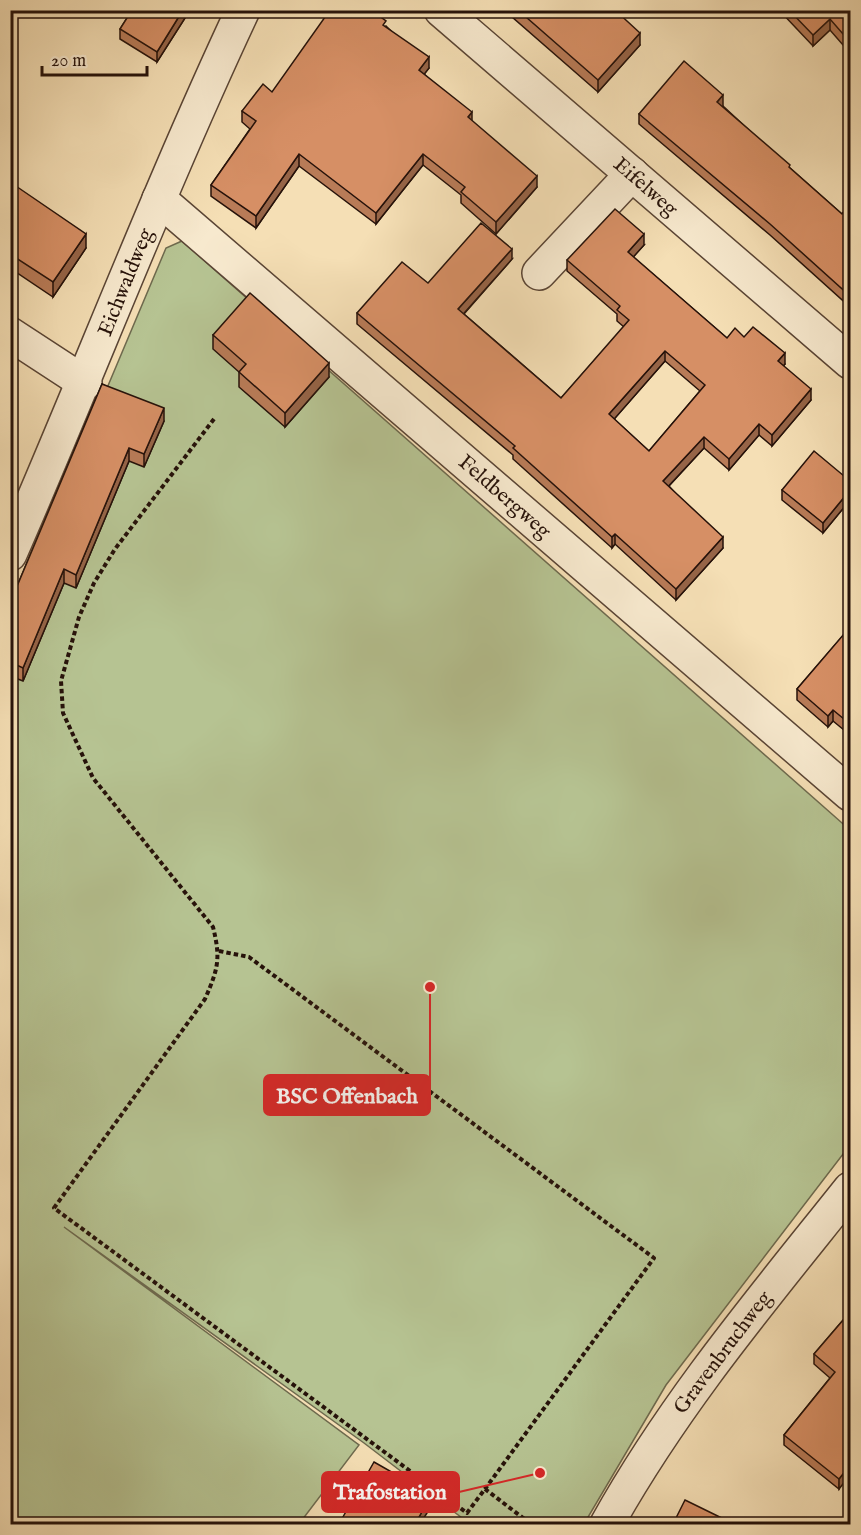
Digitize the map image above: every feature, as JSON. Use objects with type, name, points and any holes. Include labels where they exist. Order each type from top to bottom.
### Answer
[{"type":"street","name":"Eichwaldweg","points":[[10,554],[85,383],[159,199],[243,10]]},
{"type":"street","name":"Eifelweg","points":[[441,10],[850,362]]},
{"type":"street","points":[[539,273],[632,174]]},
{"type":"street","name":"Feldbergweg","points":[[159,199],[850,794]]},
{"type":"street","points":[[10,334],[85,383]]},
{"type":"street","name":"Gravenbruchweg","points":[[607,1524],[650,1452],[713,1360],[850,1189]]},
{"type":"path","points":[[214,419],[115,549],[94,583],[79,617],[61,681],[63,714],[93,778],[213,927],[219,951],[215,976],[205,999],[54,1208],[467,1513],[654,1258],[249,957],[219,951]]},
{"type":"path","points":[[485,1489],[531,1524]]},
{"type":"green space","points":[[182,241],[850,830],[850,1145],[666,1385],[584,1524],[470,1524],[364,1443],[64,1227],[359,1445],[299,1524],[11,1524],[11,616],[166,248]]},
{"type":"building","points":[[132,10],[183,10],[157,52],[120,29]]},
{"type":"building","points":[[330,10],[371,10],[386,21],[383,25],[429,57],[419,70],[472,112],[468,117],[537,176],[496,222],[461,192],[465,187],[423,154],[376,213],[299,154],[256,216],[211,185],[256,121],[242,111],[263,84],[272,92]]},
{"type":"building","points":[[518,10],[615,10],[640,33],[598,80]]},
{"type":"building","points":[[789,10],[850,10],[850,42],[830,19],[813,35]]},
{"type":"building","points":[[684,61],[723,95],[717,102],[842,214],[850,204],[850,296],[770,224],[639,114]]},
{"type":"building","points":[[10,144],[17,149],[10,159]]},
{"type":"building","points":[[10,182],[86,234],[53,282],[10,254]]},
{"type":"building","points":[[615,209],[644,234],[628,252],[727,338],[735,328],[744,337],[753,327],[785,353],[778,361],[811,389],[772,435],[759,424],[729,459],[704,437],[663,481],[723,537],[676,589],[615,534],[612,537],[513,448],[515,446],[357,313],[402,262],[428,283],[481,223],[512,249],[458,309],[561,398],[629,320],[617,310],[620,306],[567,260]],"holes":[[[665,351],[705,385],[649,451],[609,414]]]},
{"type":"building","points":[[250,293],[329,363],[285,413],[239,372],[246,364],[213,335]]},
{"type":"building","points":[[102,384],[164,408],[144,454],[129,448],[76,575],[64,569],[23,668],[10,662],[10,603]]},
{"type":"building","points":[[814,451],[850,481],[850,490],[823,523],[782,490]]},
{"type":"building","points":[[850,608],[850,621],[844,615]]},
{"type":"building","points":[[850,627],[850,724],[833,710],[828,716],[797,689]]},
{"type":"building","points":[[850,1312],[850,1465],[839,1479],[784,1435],[835,1372],[814,1354]]},
{"type":"building","points":[[374,1462],[404,1479],[400,1487],[427,1503],[415,1524],[339,1524]]},
{"type":"building","points":[[685,1500],[734,1524],[673,1524]]},
{"type":"place","name":"BSC Offenbach","points":[[430,987]]},
{"type":"place","name":"Trafostation","points":[[540,1473]]}]
